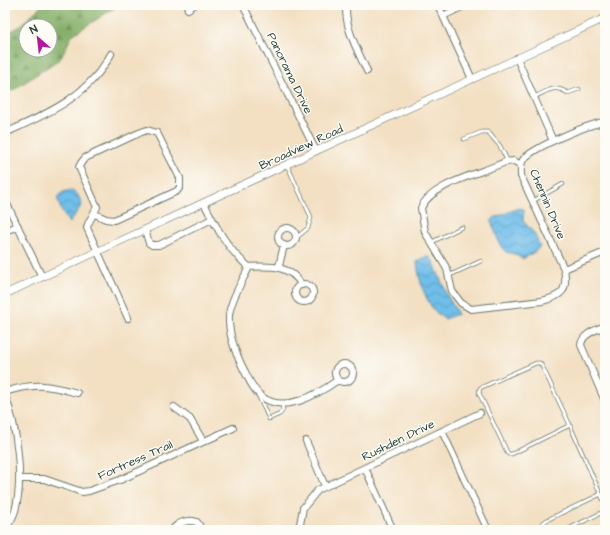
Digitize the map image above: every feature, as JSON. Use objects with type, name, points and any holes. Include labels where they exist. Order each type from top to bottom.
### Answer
[{"type":"street","points":[[188,9],[194,5]]},
{"type":"street","name":"Panorama Drive","points":[[243,5],[316,151]]},
{"type":"street","points":[[346,5],[345,19],[349,32],[367,71]]},
{"type":"street","points":[[438,5],[472,79]]},
{"type":"street","points":[[443,16],[466,5]]},
{"type":"street","name":"Broadview Road","points":[[5,294],[605,18]]},
{"type":"street","points":[[5,133],[55,109],[86,88],[103,69],[111,54]]},
{"type":"street","points":[[518,58],[553,141]]},
{"type":"street","name":"Chennin Drive","points":[[448,276],[452,291],[466,307],[471,309],[550,299],[564,289],[567,284],[564,269],[521,176],[521,165],[523,160],[532,153],[553,141],[605,122]]},
{"type":"street","points":[[95,214],[106,219],[114,220],[177,191],[180,187],[180,178],[157,133],[153,130],[139,133],[85,158],[80,162],[79,167],[97,207],[95,214],[87,228],[128,318]]},
{"type":"street","points":[[448,276],[447,269],[425,232],[421,208],[423,201],[434,192],[508,162],[514,162],[521,165]]},
{"type":"street","points":[[5,200],[42,277]]},
{"type":"street","points":[[204,203],[212,219],[236,257],[249,267],[279,266],[295,275],[302,285]]},
{"type":"street","points":[[145,230],[149,243],[152,245],[159,245],[212,219]]},
{"type":"street","points":[[5,232],[18,226]]},
{"type":"street","points":[[291,228],[294,231],[296,238],[292,244],[284,245],[278,239],[281,230],[291,228]]},
{"type":"street","points":[[279,266],[284,245]]},
{"type":"street","points":[[564,269],[605,252]]},
{"type":"street","points":[[249,267],[232,305],[229,325],[238,359],[256,391],[267,399],[282,404],[295,402],[318,394],[338,380]]},
{"type":"street","points":[[605,326],[591,332],[584,338],[581,345],[605,401]]},
{"type":"street","points":[[598,386],[605,383]]},
{"type":"street","points":[[5,392],[17,388],[48,385],[77,393]]},
{"type":"street","points":[[5,396],[12,424],[19,469],[19,494],[15,512],[5,530]]},
{"type":"street","points":[[174,407],[190,419],[203,441]]},
{"type":"street","name":"Rushden Drive","points":[[299,530],[302,508],[318,490],[480,413]]},
{"type":"street","name":"Fortress Trail","points":[[19,478],[44,479],[75,490],[89,491],[120,480],[233,428]]},
{"type":"street","points":[[442,431],[488,530]]},
{"type":"street","points":[[306,441],[325,486]]},
{"type":"street","points":[[365,468],[393,530]]},
{"type":"street","points":[[172,530],[186,520],[197,522],[202,530]]},
{"type":"lane","points":[[534,97],[556,88],[560,88],[568,93],[579,89]]},
{"type":"lane","points":[[464,140],[482,132],[488,132],[500,146],[508,162]]},
{"type":"lane","points":[[287,165],[311,217],[308,228],[296,238]]},
{"type":"lane","points":[[533,201],[563,184]]},
{"type":"lane","points":[[432,242],[462,227]]},
{"type":"lane","points":[[448,276],[481,261]]},
{"type":"lane","points":[[570,425],[512,454],[508,454],[479,393],[480,388],[536,363],[540,363],[570,425],[605,504]]},
{"type":"lane","points":[[256,391],[269,419],[280,414],[283,410],[282,404]]},
{"type":"lane","points":[[543,530],[543,523],[547,520],[601,494]]},
{"type":"lane","points":[[566,530],[605,511]]},
{"type":"green space","points":[[42,5],[119,5],[72,35],[61,58],[15,89],[5,93],[5,34],[18,28],[18,58],[58,58],[58,18],[28,18]]},
{"type":"water","points":[[71,190],[78,195],[82,205],[69,223],[61,210],[57,197],[63,192]]},
{"type":"water","points":[[519,208],[524,209],[523,221],[534,233],[540,247],[532,254],[522,259],[514,254],[506,252],[501,247],[491,221],[494,218]]},
{"type":"water","points":[[425,257],[430,257],[433,261],[447,295],[458,314],[445,319],[433,309],[425,295],[417,262]]}]
